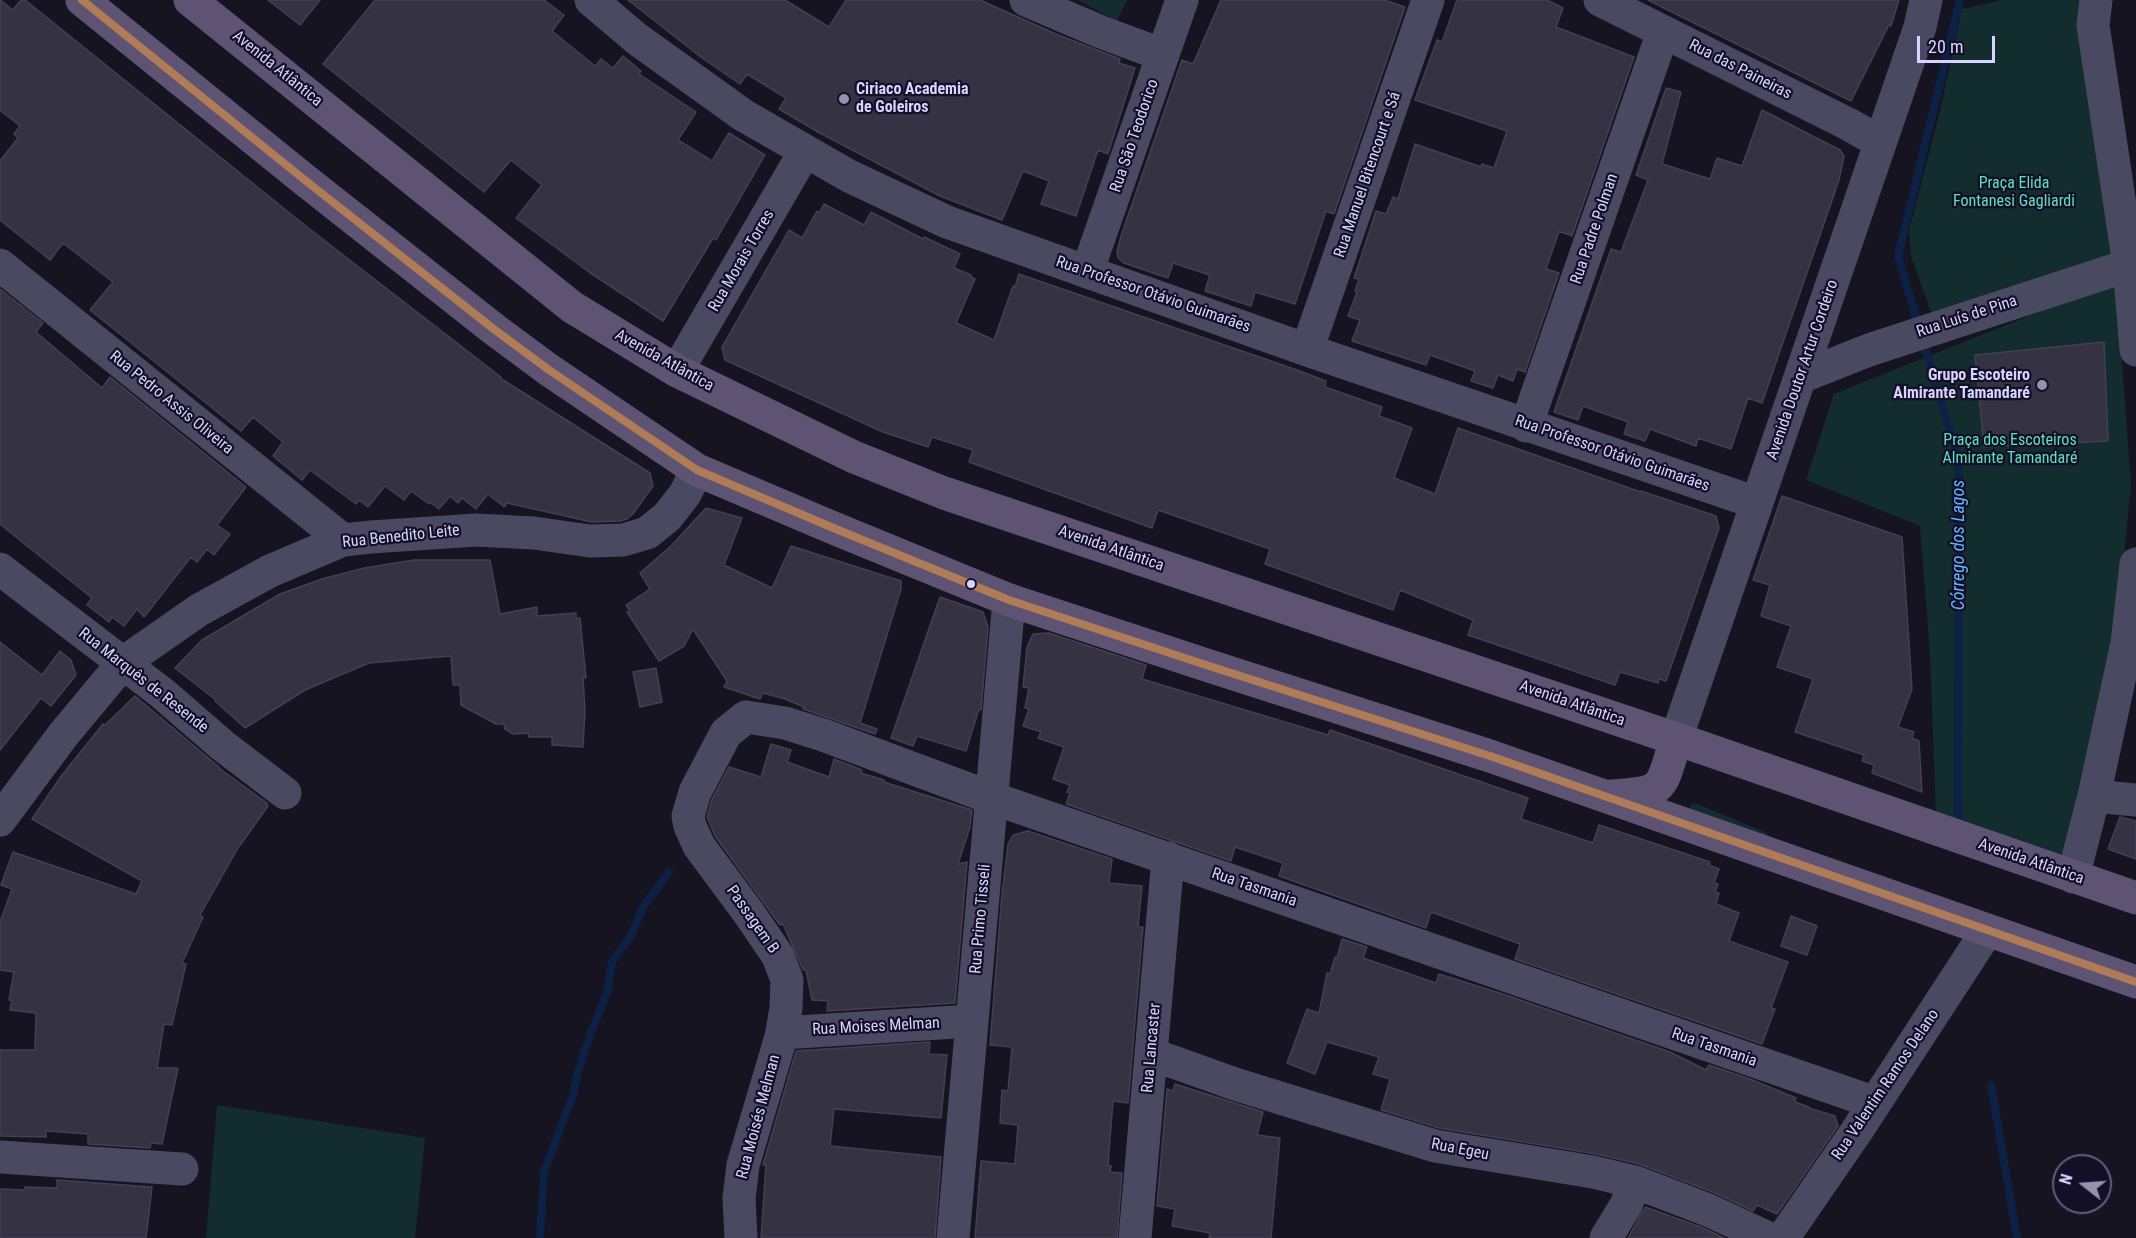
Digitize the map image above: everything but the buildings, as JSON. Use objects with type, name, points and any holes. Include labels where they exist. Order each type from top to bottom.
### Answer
[{"type":"main road","points":[[82,0],[495,330],[549,370],[697,470],[1009,600],[1490,756],[2136,982]]},
{"type":"main road","name":"Avenida Atlântica","points":[[190,0],[572,307],[677,371],[854,457],[944,493],[1676,739],[2136,898]]},
{"type":"main road","points":[[1604,796],[1645,793],[1660,786],[1676,739]]},
{"type":"street","name":"Rua Professor Otávio Guimarães","points":[[591,0],[637,39],[743,115],[849,176],[947,222],[1526,426],[1757,503]]},
{"type":"street","points":[[1026,0],[1163,55]]},
{"type":"street","name":"Rua São Teodorico","points":[[1087,272],[1182,0]]},
{"type":"street","name":"Rua Manuel Bitencourt e Sá","points":[[1307,350],[1428,0]]},
{"type":"street","name":"Rua das Paineiras","points":[[1600,0],[1880,142]]},
{"type":"street","name":"Avenida Doutor Artur Cordeiro","points":[[1676,739],[1920,27],[1926,0]]},
{"type":"street","points":[[2095,12],[2133,264],[2136,350]]},
{"type":"street","name":"Rua Padre Polman","points":[[1526,426],[1663,32]]},
{"type":"street","name":"Rua Morais Torres","points":[[677,371],[806,151]]},
{"type":"street","name":"Rua Luís de Pina","points":[[1801,377],[1869,350],[2133,264]]},
{"type":"street","name":"Rua Pedro Assis Oliveira","points":[[0,265],[342,540]]},
{"type":"street","name":"Rua Benedito Leite","points":[[0,820],[63,735],[123,663],[199,610],[270,570],[342,540],[477,530],[534,533],[591,541],[623,540],[647,533],[667,517],[685,494],[697,470]]},
{"type":"street","points":[[2073,877],[2094,796],[2127,643],[2136,564]]},
{"type":"street","name":"Rua Marquês de Resende","points":[[0,569],[162,693],[285,793]]},
{"type":"street","name":"Rua Primo Tisseli","points":[[953,1238],[1009,600]]},
{"type":"street","name":"Rua Tasmania","points":[[688,816],[695,792],[726,733],[746,717],[784,723],[823,735],[992,798],[1874,1102]]},
{"type":"street","points":[[2094,796],[2136,800]]},
{"type":"street","name":"Passagem B","points":[[688,816],[699,846],[778,956],[787,980],[782,1033]]},
{"type":"street","name":"Rua Lancaster","points":[[1135,1238],[1168,858]]},
{"type":"street","name":"Rua Valentim Ramos Delano","points":[[1783,1238],[1856,1132],[1987,931]]},
{"type":"street","name":"Rua Moises Melman","points":[[782,1033],[971,1021]]},
{"type":"street","name":"Rua Moisés Melman","points":[[741,1238],[739,1198],[743,1165],[782,1033]]},
{"type":"street","name":"Rua Egeu","points":[[1151,1054],[1235,1084],[1435,1146],[1593,1172],[1635,1182],[1708,1210],[1768,1238]]},
{"type":"street","points":[[0,1157],[182,1169]]},
{"type":"street","points":[[1606,1238],[1626,1205],[1635,1182]]},
{"type":"green space","points":[[1078,0],[1127,0],[1117,21]]},
{"type":"green space","name":"Praça Elida Fontanesi Gagliardi","points":[[2002,0],[2082,0],[2112,259],[1933,317],[1911,257],[1909,231],[1940,111],[1962,9]]},
{"type":"green space","name":"Praça dos Escoteiros Almirante Tamandaré","points":[[2116,281],[2131,484],[2118,618],[2068,863],[1936,817],[1930,654],[1920,526],[1806,480],[1834,394]]},
{"type":"green space","points":[[1695,803],[1767,833],[1767,837],[1689,809]]},
{"type":"green space","points":[[217,1105],[425,1138],[415,1238],[206,1238]]},
{"type":"waterway","name":"Córrego dos Lagos","points":[[1919,327],[1898,256],[1960,0]]},
{"type":"waterway","name":"Córrego dos Lagos","points":[[1923,341],[1959,461],[1958,818]]},
{"type":"waterway","points":[[540,1238],[544,1172],[573,1095],[591,1032],[607,993],[612,962],[632,934],[643,907],[669,872]]},
{"type":"waterway","points":[[1991,1085],[2017,1238]]},
{"type":"transit line","points":[[82,0],[495,330],[549,370],[697,470],[1009,600],[1490,756],[2136,982]]},
{"type":"place","name":"Ciriaco Academia de Goleiros","points":[[844,99]]},
{"type":"place","name":"Grupo Escoteiro Almirante Tamandaré","points":[[2042,385]]}]
